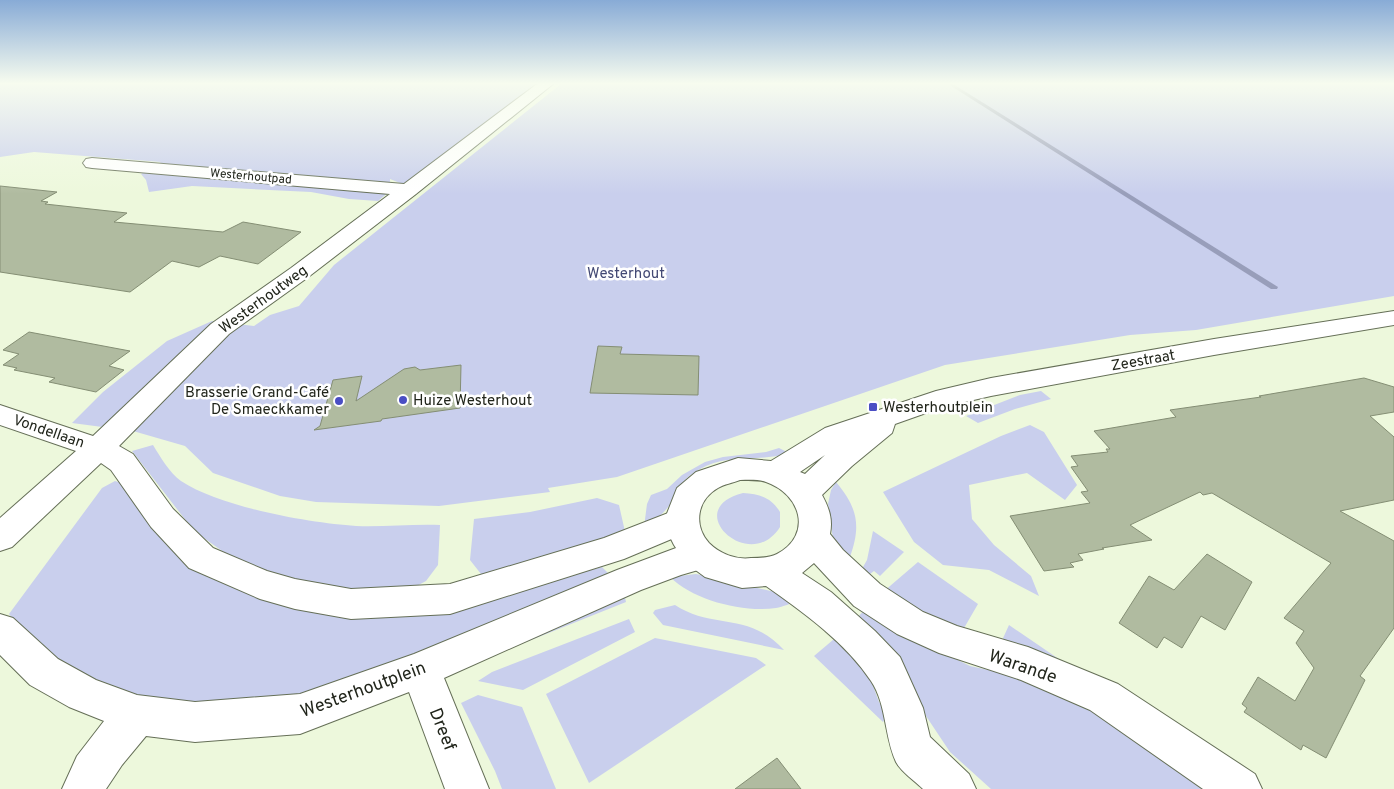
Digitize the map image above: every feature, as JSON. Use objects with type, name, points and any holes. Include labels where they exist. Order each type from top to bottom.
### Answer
[{"type":"street","name":"Westerhoutweg","points":[[0,538],[98,448],[220,330],[299,273],[498,121]]},
{"type":"street","name":"Westerhoutpad","points":[[92,163],[409,190]]},
{"type":"street","name":"Zeestraat","points":[[775,473],[835,435],[895,416],[936,400],[991,387],[1214,347],[1394,318]]},
{"type":"street","name":"Vondellaan","points":[[0,415],[98,448]]},
{"type":"street","name":"Zeestraat","points":[[804,493],[841,458],[895,416]]},
{"type":"street","points":[[98,448],[122,462],[162,518],[201,558],[260,584],[295,594],[351,604],[450,599],[612,549],[681,521]]},
{"type":"street","points":[[757,469],[775,473],[796,485],[804,493],[814,507],[817,522],[814,538],[805,552],[791,564],[772,571],[757,574],[726,570],[700,556],[685,536],[681,521],[683,505],[691,492],[703,480],[719,472],[757,469]]},
{"type":"street","name":"Warande","points":[[814,538],[831,560],[867,595],[910,623],[952,641],[1028,665],[1104,697],[1240,789]]},
{"type":"street","name":"Westerhoutplein","points":[[0,631],[44,672],[83,694],[137,715],[195,722],[300,714],[422,669],[629,580],[676,562],[700,556]]},
{"type":"street","points":[[772,571],[818,603],[862,643],[886,670],[903,708],[912,749],[954,789]]},
{"type":"street","name":"Dreef","points":[[422,669],[429,692],[467,789]]},
{"type":"street","points":[[84,789],[86,782],[109,749],[137,715]]},
{"type":"green space","points":[[0,121],[490,121],[405,185],[390,179],[390,191],[378,201],[349,199],[311,192],[192,186],[149,192],[146,180],[141,174],[161,162],[34,152],[0,157]]},
{"type":"green space","name":"Westerhout","points":[[515,121],[1394,121],[1394,296],[1196,330],[1130,335],[945,365],[617,477],[548,488],[550,492],[439,506],[316,502],[280,496],[213,473],[185,446],[133,431],[72,423],[103,392],[167,341],[212,321],[254,326],[270,315],[299,306],[334,265]]},
{"type":"green space","points":[[1041,391],[1051,399],[1015,409],[978,423],[966,416],[1020,395]]},
{"type":"green space","points":[[1030,425],[1044,432],[1077,485],[1065,500],[1027,473],[969,485],[972,519],[994,545],[1031,576],[1039,596],[989,570],[943,565],[914,542],[883,492],[1001,436]]},
{"type":"green space","points":[[153,445],[169,469],[181,481],[218,499],[241,506],[290,517],[356,526],[440,525],[438,565],[426,581],[411,589],[396,591],[341,589],[275,577],[239,563],[194,531],[132,451]]},
{"type":"green space","points":[[779,448],[789,453],[779,456],[716,462],[698,470],[685,481],[662,514],[644,527],[647,504],[651,495],[667,489],[682,475],[705,462],[723,457],[766,452]]},
{"type":"green space","points":[[115,481],[125,484],[268,600],[475,601],[602,567],[611,576],[325,693],[166,706],[126,697],[34,646],[9,614],[102,488]]},
{"type":"green space","points":[[836,482],[849,500],[855,518],[856,536],[850,557],[833,539],[828,504],[831,490]]},
{"type":"green space","points":[[743,493],[755,494],[769,500],[780,512],[780,527],[767,540],[753,544],[738,542],[726,534],[719,523],[718,512],[725,501]]},
{"type":"green space","points":[[597,498],[619,505],[626,536],[497,578],[481,574],[470,560],[474,519],[530,512]]},
{"type":"green space","points":[[873,531],[904,552],[880,576],[874,571],[866,577],[859,574],[867,560]]},
{"type":"green space","points":[[918,562],[978,604],[960,635],[883,592]]},
{"type":"green space","points":[[696,574],[784,594],[798,601],[776,608],[763,609],[734,606],[705,598],[680,585],[670,577]]},
{"type":"green space","points":[[624,593],[626,602],[469,665]]},
{"type":"green space","points":[[675,605],[689,613],[744,625],[757,630],[771,638],[784,650],[663,625],[653,613],[655,610]]},
{"type":"green space","points":[[868,606],[920,641],[970,666],[1025,678],[1090,703],[1214,789],[991,789],[950,752],[926,716],[906,676],[856,619]]},
{"type":"green space","points":[[629,619],[635,632],[523,690],[478,681],[492,672]]},
{"type":"green space","points":[[1009,625],[1072,668],[999,647]]},
{"type":"green space","points":[[840,634],[871,680],[879,702],[888,715],[883,722],[814,656]]},
{"type":"green space","points":[[655,638],[756,658],[766,665],[589,783],[546,694]]},
{"type":"green space","points":[[478,695],[522,707],[556,789],[502,789],[461,703]]},
{"type":"building","points":[[0,186],[57,192],[41,201],[48,202],[45,204],[127,213],[114,222],[223,232],[243,222],[301,232],[258,264],[220,256],[199,267],[172,261],[130,292],[0,272]]},
{"type":"building","points":[[29,332],[130,351],[109,366],[124,370],[96,392],[49,382],[55,378],[14,370],[17,368],[3,365],[19,354],[3,350]]},
{"type":"building","points":[[598,346],[622,347],[620,354],[699,356],[698,395],[590,393]]},
{"type":"building","name":"Huize Westerhout","points":[[461,365],[460,408],[314,430],[320,426],[333,380],[362,376],[356,401],[404,369],[415,367],[420,370]]},
{"type":"building","points":[[1364,378],[1394,387],[1394,412],[1370,416],[1394,437],[1394,500],[1340,511],[1394,541],[1394,628],[1360,676],[1365,680],[1326,758],[1303,745],[1301,750],[1244,712],[1247,708],[1242,704],[1258,677],[1295,701],[1314,668],[1296,643],[1304,631],[1284,618],[1331,563],[1212,493],[1203,495],[1200,492],[1130,525],[1152,540],[1078,554],[1083,560],[1070,563],[1074,567],[1044,571],[1010,516],[1090,503],[1081,492],[1088,491],[1071,467],[1078,466],[1071,456],[1108,452],[1106,449],[1110,449],[1094,431],[1176,417],[1170,410],[1261,397],[1259,396]]},
{"type":"building","points":[[1207,554],[1252,582],[1225,630],[1201,616],[1182,648],[1164,637],[1157,648],[1119,623],[1149,576],[1174,590]]},
{"type":"building","points":[[777,758],[801,789],[735,789]]},
{"type":"waterway","points":[[1009,121],[1274,287]]},
{"type":"place","name":"Huize Westerhout","points":[[403,400]]},
{"type":"place","name":"Brasserie Grand-Café De Smaeckkamer","points":[[339,401]]},
{"type":"place","name":"Westerhoutplein","points":[[873,407]]}]
